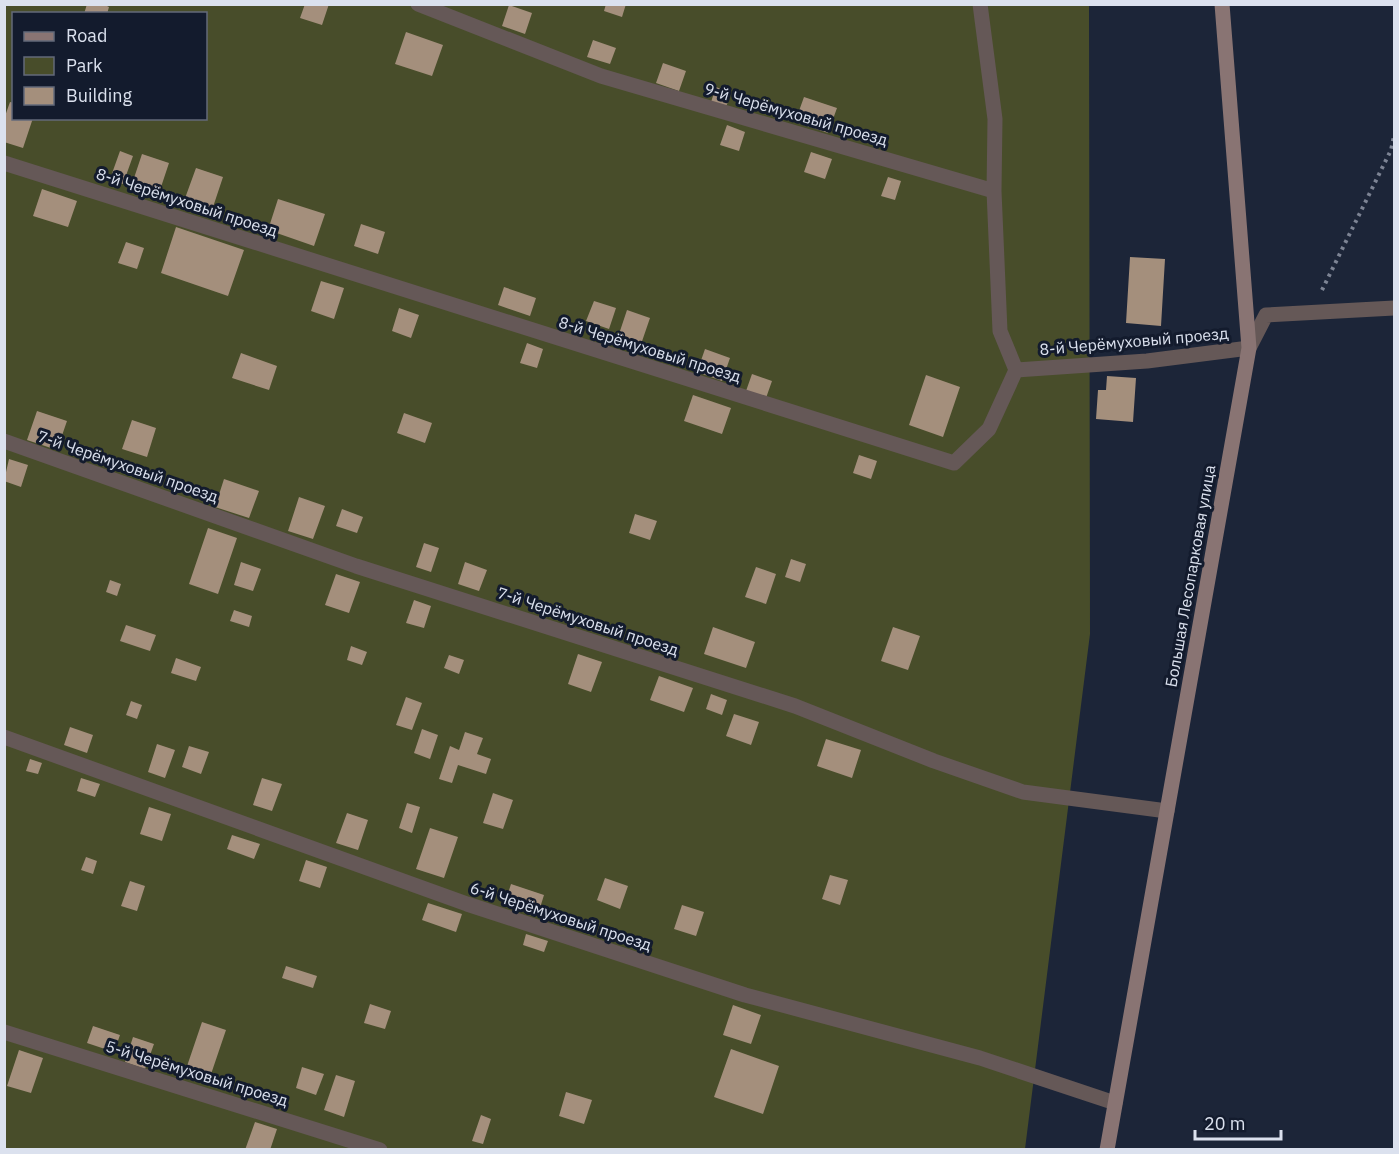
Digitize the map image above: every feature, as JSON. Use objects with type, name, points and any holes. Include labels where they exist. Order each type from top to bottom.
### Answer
[{"type":"main road","name":"Большая Лесопарковая улица","points":[[1107,1149],[1249,348],[1219,6]]},
{"type":"lane","name":"9-й Черёмуховый проезд","points":[[418,4],[601,76],[994,191]]},
{"type":"lane","points":[[980,4],[995,119],[994,191],[1000,331],[1016,370]]},
{"type":"lane","name":"8-й Черёмуховый проезд","points":[[4,163],[954,463],[989,429],[1016,370],[1147,361],[1249,348]]},
{"type":"lane","points":[[1249,348],[1266,315],[1395,308]]},
{"type":"lane","name":"7-й Черёмуховый проезд","points":[[4,441],[356,566],[795,706],[934,761],[1023,792],[1167,811]]},
{"type":"lane","name":"6-й Черёмуховый проезд","points":[[4,737],[468,904],[589,944],[745,995],[980,1058],[1115,1103]]},
{"type":"lane","name":"5-й Черёмуховый проезд","points":[[4,1032],[380,1149]]},
{"type":"path","points":[[1311,312],[1391,150],[1395,136]]},
{"type":"green space","points":[[5,5],[1089,5],[1090,634],[1025,1149],[5,1150]]},
{"type":"building","points":[[87,4],[103,4],[109,7],[108,12],[85,12]]},
{"type":"building","points":[[305,4],[329,4],[322,25],[300,18]]},
{"type":"building","points":[[606,4],[626,4],[622,17],[604,11]]},
{"type":"building","points":[[509,5],[532,13],[525,34],[502,26]]},
{"type":"building","points":[[406,32],[443,45],[432,76],[395,64]]},
{"type":"building","points":[[593,40],[616,48],[610,64],[587,57]]},
{"type":"building","points":[[663,63],[686,71],[679,91],[656,83]]},
{"type":"building","points":[[716,87],[731,93],[726,107],[711,102]]},
{"type":"building","points":[[804,97],[837,108],[828,133],[795,122]]},
{"type":"building","points":[[10,102],[12,102],[12,120],[32,120],[23,148],[4,142],[4,119]]},
{"type":"building","points":[[727,125],[745,132],[739,151],[720,145]]},
{"type":"building","points":[[120,151],[133,156],[123,184],[110,179]]},
{"type":"building","points":[[811,152],[832,159],[825,179],[804,172]]},
{"type":"building","points":[[142,154],[169,163],[158,196],[131,187]]},
{"type":"building","points":[[196,168],[223,177],[212,210],[184,201]]},
{"type":"building","points":[[888,177],[901,181],[895,200],[881,196]]},
{"type":"building","points":[[42,189],[77,201],[68,227],[33,216]]},
{"type":"building","points":[[278,199],[325,214],[314,246],[268,230]]},
{"type":"building","points":[[361,224],[385,232],[378,254],[354,246]]},
{"type":"building","points":[[176,227],[244,250],[228,296],[161,273]]},
{"type":"building","points":[[126,242],[144,248],[137,269],[118,263]]},
{"type":"building","points":[[1130,257],[1165,259],[1161,326],[1126,323]]},
{"type":"building","points":[[321,281],[344,288],[334,319],[311,311]]},
{"type":"building","points":[[504,287],[536,298],[530,316],[498,305]]},
{"type":"building","points":[[594,301],[616,308],[609,329],[586,321]]},
{"type":"building","points":[[399,308],[419,315],[411,338],[392,331]]},
{"type":"building","points":[[627,310],[650,318],[638,353],[615,346]]},
{"type":"building","points":[[527,343],[543,349],[537,368],[520,363]]},
{"type":"building","points":[[705,349],[730,358],[722,381],[697,372]]},
{"type":"building","points":[[241,353],[277,366],[269,390],[232,378]]},
{"type":"building","points":[[752,374],[772,381],[766,398],[746,391]]},
{"type":"building","points":[[926,375],[960,387],[943,437],[909,425]]},
{"type":"building","points":[[1107,376],[1136,378],[1133,422],[1096,419],[1098,390],[1106,390]]},
{"type":"building","points":[[693,395],[731,408],[722,434],[684,421]]},
{"type":"building","points":[[37,411],[67,421],[57,450],[27,440]]},
{"type":"building","points":[[404,413],[432,423],[425,443],[397,433]]},
{"type":"building","points":[[132,420],[156,428],[147,457],[122,449]]},
{"type":"building","points":[[859,455],[877,461],[871,479],[853,473]]},
{"type":"building","points":[[9,459],[28,465],[21,487],[4,481]]},
{"type":"building","points":[[224,479],[259,491],[249,518],[215,507]]},
{"type":"building","points":[[299,497],[325,506],[313,539],[288,531]]},
{"type":"building","points":[[342,509],[363,517],[357,533],[336,526]]},
{"type":"building","points":[[635,514],[657,521],[650,540],[629,533]]},
{"type":"building","points":[[208,528],[237,538],[218,594],[189,584]]},
{"type":"building","points":[[424,543],[439,548],[431,572],[416,567]]},
{"type":"building","points":[[791,559],[806,564],[800,582],[785,577]]},
{"type":"building","points":[[241,562],[261,569],[253,591],[234,585]]},
{"type":"building","points":[[465,562],[487,570],[479,591],[458,584]]},
{"type":"building","points":[[756,567],[776,574],[766,604],[745,597]]},
{"type":"building","points":[[336,574],[360,582],[349,613],[325,605]]},
{"type":"building","points":[[110,580],[121,584],[117,596],[106,592]]},
{"type":"building","points":[[414,600],[431,606],[424,628],[406,623]]},
{"type":"building","points":[[234,610],[252,616],[249,627],[230,621]]},
{"type":"building","points":[[126,625],[156,635],[150,651],[120,641]]},
{"type":"building","points":[[713,627],[755,642],[746,668],[704,654]]},
{"type":"building","points":[[893,627],[920,636],[908,670],[881,661]]},
{"type":"building","points":[[351,646],[367,652],[362,665],[347,660]]},
{"type":"building","points":[[578,654],[602,662],[591,692],[568,684]]},
{"type":"building","points":[[449,655],[464,660],[459,674],[444,668]]},
{"type":"building","points":[[176,658],[201,667],[196,681],[171,673]]},
{"type":"building","points":[[659,676],[693,688],[684,712],[650,700]]},
{"type":"building","points":[[711,694],[727,700],[722,715],[706,709]]},
{"type":"building","points":[[406,697],[422,703],[412,730],[396,725]]},
{"type":"building","points":[[131,701],[142,705],[137,719],[126,715]]},
{"type":"building","points":[[734,714],[759,722],[751,745],[726,736]]},
{"type":"building","points":[[70,727],[93,735],[87,753],[64,745]]},
{"type":"building","points":[[422,729],[438,735],[430,759],[414,753]]},
{"type":"building","points":[[465,732],[483,738],[477,754],[491,759],[486,774],[458,765],[452,783],[439,779],[450,746],[459,750]]},
{"type":"building","points":[[826,739],[861,750],[852,778],[817,766]]},
{"type":"building","points":[[157,744],[175,750],[165,778],[148,772]]},
{"type":"building","points":[[189,746],[209,752],[201,774],[182,767]]},
{"type":"building","points":[[30,759],[42,763],[38,774],[26,771]]},
{"type":"building","points":[[81,778],[100,784],[95,797],[77,791]]},
{"type":"building","points":[[262,778],[282,784],[272,811],[253,805]]},
{"type":"building","points":[[493,793],[513,800],[503,829],[483,823]]},
{"type":"building","points":[[407,803],[420,807],[412,833],[399,828]]},
{"type":"building","points":[[149,807],[171,814],[162,841],[140,834]]},
{"type":"building","points":[[347,813],[368,820],[358,850],[336,843]]},
{"type":"building","points":[[430,828],[458,837],[444,878],[416,869]]},
{"type":"building","points":[[232,835],[260,844],[254,859],[227,849]]},
{"type":"building","points":[[86,857],[97,861],[93,874],[81,870]]},
{"type":"building","points":[[306,860],[327,867],[320,888],[299,881]]},
{"type":"building","points":[[830,875],[848,880],[840,905],[822,899]]},
{"type":"building","points":[[605,878],[628,886],[620,909],[597,900]]},
{"type":"building","points":[[130,881],[145,886],[137,911],[121,906]]},
{"type":"building","points":[[511,884],[544,895],[539,911],[506,900]]},
{"type":"building","points":[[428,903],[462,914],[456,932],[422,920]]},
{"type":"building","points":[[682,905],[704,912],[696,936],[674,929]]},
{"type":"building","points":[[526,934],[548,941],[544,952],[523,945]]},
{"type":"building","points":[[286,966],[317,976],[313,988],[282,978]]},
{"type":"building","points":[[370,1004],[391,1011],[385,1029],[364,1023]]},
{"type":"building","points":[[733,1005],[761,1015],[751,1044],[723,1035]]},
{"type":"building","points":[[202,1022],[226,1030],[208,1083],[184,1075]]},
{"type":"building","points":[[93,1026],[120,1035],[114,1052],[87,1043]]},
{"type":"building","points":[[133,1037],[154,1044],[145,1069],[125,1062]]},
{"type":"building","points":[[731,1049],[779,1066],[763,1114],[714,1097]]},
{"type":"building","points":[[19,1050],[43,1058],[31,1093],[7,1086]]},
{"type":"building","points":[[302,1067],[324,1074],[316,1095],[296,1088]]},
{"type":"building","points":[[336,1075],[355,1081],[344,1117],[324,1110]]},
{"type":"building","points":[[566,1092],[592,1100],[584,1124],[559,1116]]},
{"type":"building","points":[[481,1115],[491,1119],[483,1144],[472,1141]]},
{"type":"building","points":[[255,1122],[277,1129],[270,1150],[245,1150]]}]
